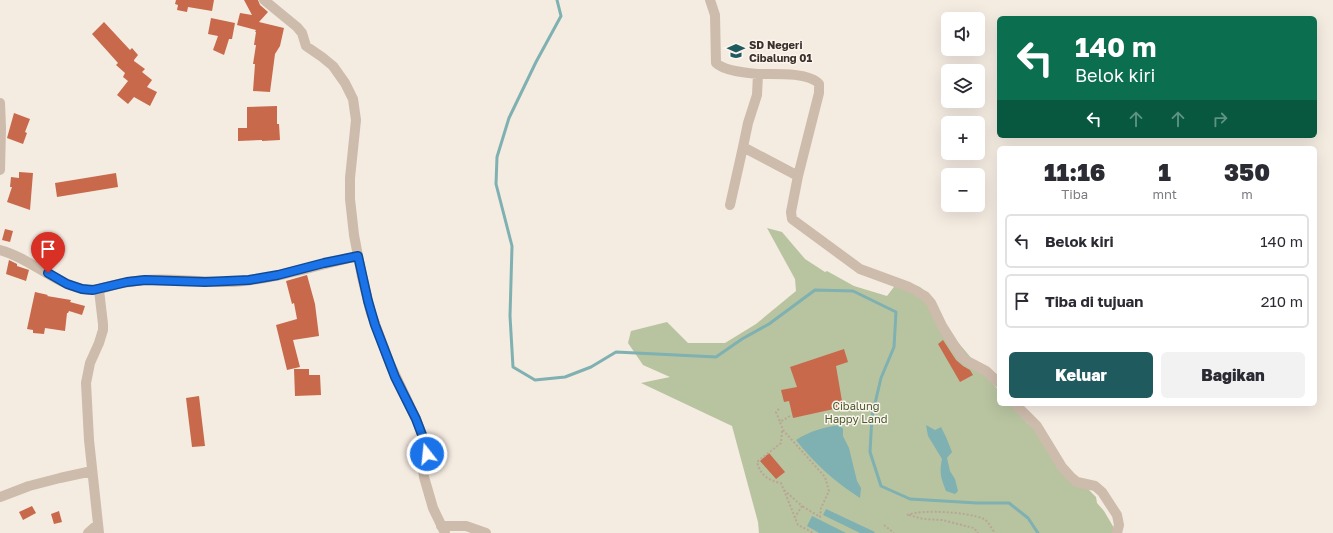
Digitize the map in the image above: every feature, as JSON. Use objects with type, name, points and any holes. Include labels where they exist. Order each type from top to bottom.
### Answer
[{"type":"street","points":[[264,0],[297,27],[302,33],[306,46],[333,66],[345,83],[353,99],[356,120],[350,178],[350,199],[358,256],[375,325],[395,377],[416,419],[424,440],[427,451],[423,467],[424,478],[433,508],[443,529],[466,526],[486,533]]},
{"type":"street","points":[[710,0],[715,15],[716,63],[722,68],[748,73],[808,78],[814,79],[819,84],[819,93],[798,176],[791,212],[792,219],[860,269],[909,287],[925,296],[931,303],[942,326],[961,356],[986,371],[997,382]]},
{"type":"street","points":[[730,204],[744,147],[748,123],[756,99],[758,74]]},
{"type":"street","points":[[0,103],[0,170]]},
{"type":"street","points":[[744,147],[798,176]]},
{"type":"street","points":[[0,250],[28,261],[67,284],[88,290],[99,290],[127,282],[145,280],[205,282],[249,280],[278,275],[358,256]]},
{"type":"street","points":[[88,533],[98,529],[89,440],[86,383],[87,372],[103,330],[99,290]]},
{"type":"street","points":[[1017,406],[1037,426],[1071,478],[1078,482],[1095,486],[1102,492],[1117,515],[1119,525],[1118,533]]},
{"type":"street","points":[[0,497],[29,486],[92,471]]},
{"type":"path","points":[[779,409],[776,412],[783,430],[825,477],[829,491],[821,508],[820,517],[802,506],[784,490]]},
{"type":"path","points":[[780,422],[790,416]]},
{"type":"path","points":[[783,430],[781,434],[781,443],[757,462],[759,470],[768,479],[781,483],[798,525],[814,533]]},
{"type":"path","points":[[795,517],[802,506]]},
{"type":"path","points":[[978,533],[974,528],[942,520],[923,520],[907,515],[914,512],[968,514],[985,519],[995,533]]},
{"type":"path","points":[[884,525],[894,533]]},
{"type":"green space","name":"Cibalung Happy Land","points":[[767,228],[782,232],[805,259],[825,272],[827,271],[854,286],[887,296],[900,279],[920,287],[932,298],[951,334],[997,389],[997,406],[1012,406],[1028,424],[1035,424],[1064,465],[1096,497],[1097,503],[1104,511],[1117,533],[759,533],[758,522],[732,426],[641,383],[670,377],[643,365],[628,343],[631,331],[667,322],[688,343],[725,343],[756,324],[796,291],[795,279]]},
{"type":"water","points":[[840,425],[843,429],[843,436],[849,448],[857,481],[861,488],[860,498],[825,472],[796,440],[817,430]]},
{"type":"water","points":[[926,425],[935,430],[941,427],[946,437],[952,452],[947,458],[950,471],[955,479],[958,491],[955,494],[946,491],[941,475],[942,459],[928,436]]},
{"type":"water","points":[[826,509],[875,532],[860,533],[823,515]]},
{"type":"water","points":[[812,516],[846,533],[819,533],[807,526]]},
{"type":"building","points":[[176,0],[214,0],[212,11],[188,7],[187,12],[177,10],[178,5],[175,4]]},
{"type":"building","points":[[244,0],[258,0],[260,5],[268,12],[259,22],[284,28],[280,46],[275,54],[270,92],[253,91],[255,64],[253,64],[256,45],[254,45],[256,30],[237,25],[240,13],[252,15]]},
{"type":"building","points":[[211,18],[235,23],[232,39],[229,39],[224,55],[213,50],[218,36],[208,34]]},
{"type":"building","points":[[104,22],[130,50],[132,48],[138,55],[134,61],[145,69],[142,72],[152,80],[147,87],[157,92],[150,106],[134,97],[128,104],[117,95],[128,81],[123,77],[125,73],[116,65],[118,63],[92,34]]},
{"type":"building","points":[[277,106],[277,124],[279,124],[280,140],[238,141],[238,128],[247,128],[247,107]]},
{"type":"building","points":[[14,113],[30,119],[25,132],[27,133],[23,144],[7,138]]},
{"type":"building","points":[[19,172],[33,173],[30,210],[7,202],[12,187],[10,187],[11,177],[19,178]]},
{"type":"building","points":[[116,173],[118,187],[57,197],[55,183]]},
{"type":"building","points":[[5,229],[13,231],[10,242],[2,240]]},
{"type":"building","points":[[9,260],[17,264],[17,266],[29,270],[26,281],[6,274]]},
{"type":"building","points":[[307,275],[315,304],[319,336],[293,340],[300,367],[287,370],[276,325],[297,319],[294,303],[292,304],[286,281]]},
{"type":"building","points":[[35,292],[48,295],[47,296],[71,300],[70,302],[85,306],[82,315],[69,311],[67,313],[65,331],[45,328],[44,334],[33,333],[33,330],[27,329]]},
{"type":"building","points":[[943,340],[956,360],[970,370],[973,375],[960,382],[938,344]]},
{"type":"building","points":[[844,349],[848,362],[836,366],[843,407],[793,418],[789,401],[784,402],[781,390],[797,387],[790,367]]},
{"type":"building","points":[[294,369],[309,369],[309,375],[320,375],[321,395],[295,396]]},
{"type":"building","points":[[199,396],[205,446],[192,447],[186,398]]},
{"type":"building","points":[[769,453],[785,472],[776,479],[760,461]]},
{"type":"building","points":[[32,506],[36,513],[23,520],[19,512]]},
{"type":"building","points":[[59,511],[62,522],[54,524],[51,514]]},
{"type":"waterway","points":[[557,0],[561,16],[536,62],[509,118],[497,157],[496,184],[512,246],[510,316],[513,367],[535,380],[565,377],[591,367],[616,352],[716,357],[742,339],[769,324],[815,290],[853,291],[896,312],[894,347],[881,378],[872,416],[870,452],[881,486],[910,499],[977,503],[1009,503],[1028,518],[1038,533]]},
{"type":"place","name":"SD Negeri Cibalung 01","points":[[736,51]]},
{"type":"route","points":[[48,273],[67,284],[82,289],[99,290],[127,282],[145,280],[232,282],[249,280],[278,275],[358,256],[375,325],[395,377],[416,419],[420,433],[424,440],[427,454]]}]
